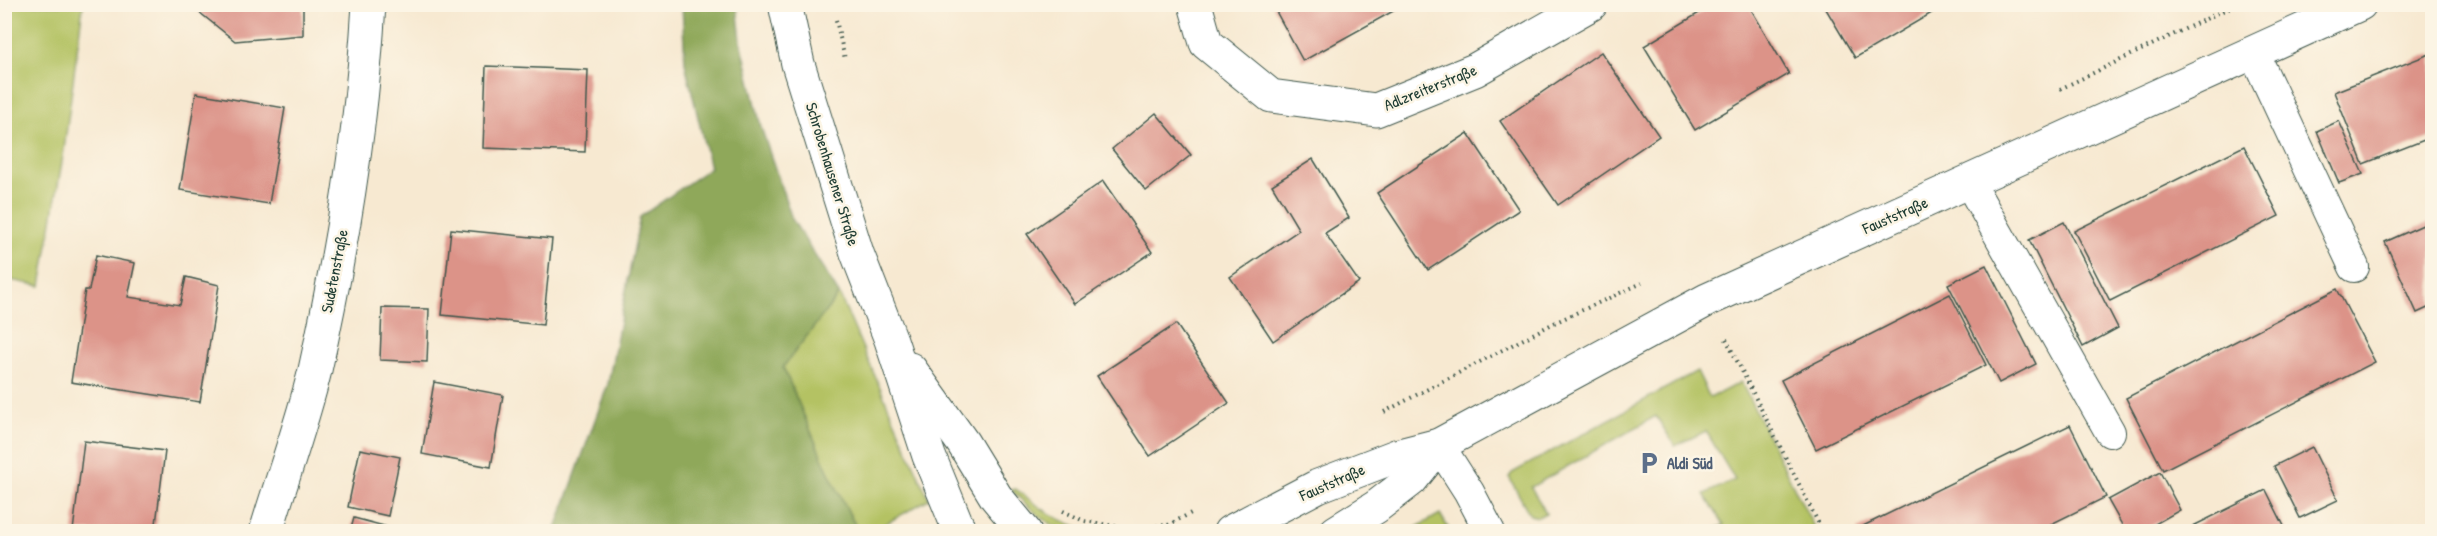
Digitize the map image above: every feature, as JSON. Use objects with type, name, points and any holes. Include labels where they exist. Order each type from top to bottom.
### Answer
[{"type":"street","name":"Sudetenstraße","points":[[266,531],[314,372],[348,203],[365,68],[369,4]]},
{"type":"street","name":"Schrobenhausener Straße","points":[[785,4],[798,64],[857,253],[891,340],[929,456],[960,531]]},
{"type":"street","name":"Adlzreiterstraße","points":[[1195,4],[1206,44],[1271,96],[1376,110],[1475,70],[1591,4]]},
{"type":"street","name":"Fauststraße","points":[[1230,531],[1327,482],[1396,456],[1439,445],[1707,300],[2360,4]]},
{"type":"street","name":"Schrobenhausener Straße","points":[[891,340],[963,443],[996,496],[1025,531]]},
{"type":"street","name":"Fauststraße","points":[[1336,531],[1376,507],[1411,480],[1439,445]]},
{"type":"lane","points":[[2254,53],[2354,267]]},
{"type":"lane","points":[[1969,182],[2110,432]]},
{"type":"lane","points":[[1439,445],[1469,492],[1490,531]]},
{"type":"path","points":[[835,16],[846,63]]},
{"type":"path","points":[[1707,300],[1823,531]]},
{"type":"path","points":[[1054,507],[1084,521],[1126,528],[1167,525],[1170,531]]},
{"type":"green space","points":[[4,5],[83,5],[64,150],[41,286],[5,279]]},
{"type":"green space","points":[[682,5],[737,5],[741,41],[761,127],[792,219],[839,294],[783,367],[827,469],[858,531],[555,531],[608,384],[640,217],[710,168],[685,63]]},
{"type":"green space","points":[[839,294],[929,499],[873,531],[858,531],[827,469],[783,367]]},
{"type":"green space","points":[[1697,371],[1710,398],[1741,382],[1816,531],[1710,531],[1724,525],[1704,494],[1735,480],[1706,431],[1675,446],[1656,416],[1531,487],[1546,513],[1538,517],[1530,515],[1509,477],[1512,473]]},
{"type":"green space","points":[[1016,489],[1051,514],[1090,531],[1070,531],[1054,525],[1038,515],[1011,490]]},
{"type":"green space","points":[[1440,514],[1450,531],[1410,531]]},
{"type":"building","points":[[189,4],[303,4],[303,35],[235,41]]},
{"type":"building","points":[[1272,4],[1406,4],[1303,61]]},
{"type":"building","points":[[1714,4],[1748,4],[1789,74],[1695,130],[1644,46]]},
{"type":"building","points":[[1823,4],[1947,4],[1855,58]]},
{"type":"building","points":[[1601,52],[1659,136],[1558,205],[1500,121]]},
{"type":"building","points":[[2432,53],[2432,137],[2363,164],[2334,92]]},
{"type":"building","points":[[486,66],[588,70],[585,152],[483,148]]},
{"type":"building","points":[[196,93],[285,108],[269,204],[180,190]]},
{"type":"building","points":[[1156,113],[1191,155],[1146,191],[1112,149]]},
{"type":"building","points":[[2339,121],[2363,174],[2339,183],[2317,131]]},
{"type":"building","points":[[1468,133],[1519,210],[1428,270],[1377,193]]},
{"type":"building","points":[[2244,146],[2279,216],[2110,301],[2074,231]]},
{"type":"building","points":[[1313,159],[1349,218],[1325,233],[1359,282],[1273,341],[1230,277],[1299,230],[1272,185]]},
{"type":"building","points":[[1103,181],[1152,252],[1075,304],[1027,234]]},
{"type":"building","points":[[2432,221],[2432,306],[2417,313],[2385,242]]},
{"type":"building","points":[[2064,222],[2118,328],[2083,347],[2029,240]]},
{"type":"building","points":[[451,229],[552,239],[543,325],[442,315]]},
{"type":"building","points":[[96,255],[135,263],[128,297],[180,305],[186,277],[219,285],[200,402],[71,382],[85,290],[89,290]]},
{"type":"building","points":[[1986,265],[2036,364],[1999,383],[1948,284]]},
{"type":"building","points":[[2337,289],[2375,362],[2163,470],[2126,398]]},
{"type":"building","points":[[1950,294],[1986,365],[1816,449],[1781,380]]},
{"type":"building","points":[[382,308],[429,309],[427,362],[380,360]]},
{"type":"building","points":[[1176,324],[1229,403],[1150,456],[1097,376]]},
{"type":"building","points":[[434,382],[503,395],[491,467],[422,454]]},
{"type":"building","points":[[2070,425],[2106,497],[2035,532],[1858,532],[1857,529]]},
{"type":"building","points":[[84,441],[165,451],[155,532],[73,531]]},
{"type":"building","points":[[2312,447],[2338,500],[2300,518],[2274,466]]},
{"type":"building","points":[[360,449],[400,457],[388,516],[348,507]]},
{"type":"building","points":[[2160,472],[2180,510],[2141,532],[2126,532],[2108,500]]},
{"type":"building","points":[[2266,490],[2287,532],[2181,532]]},
{"type":"building","points":[[354,518],[403,531],[403,532],[350,532]]},
{"type":"place","name":"Aldi Süd","points":[[1649,463]]}]
